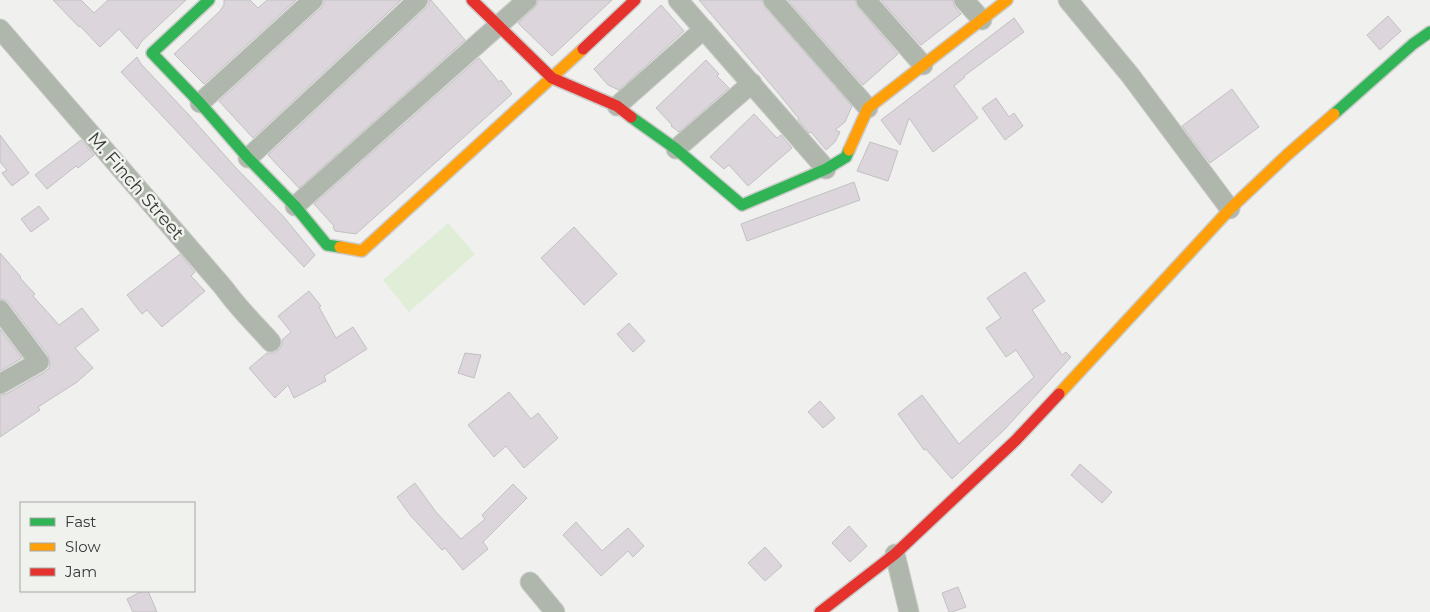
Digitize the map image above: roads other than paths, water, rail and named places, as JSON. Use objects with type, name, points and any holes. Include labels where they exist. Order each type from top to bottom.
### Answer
[{"type":"street","points":[[209,0],[152,53],[200,103],[248,158],[295,206],[327,245],[362,251],[635,0]]},
{"type":"street","points":[[200,103],[313,0]]},
{"type":"street","points":[[248,158],[418,0]]},
{"type":"street","points":[[472,0],[552,78],[617,106],[676,149],[742,205],[826,169],[846,157],[868,108],[1007,0]]},
{"type":"street","points":[[295,206],[527,0]]},
{"type":"street","points":[[678,0],[826,169]]},
{"type":"street","points":[[773,0],[868,108]]},
{"type":"street","points":[[866,0],[923,65]]},
{"type":"street","points":[[964,0],[982,20]]},
{"type":"street","points":[[1068,0],[1130,75],[1230,209]]},
{"type":"street","points":[[617,106],[704,28]]},
{"type":"street","name":"M. Finch Street","points":[[0,29],[224,288],[235,304],[271,342]]},
{"type":"street","points":[[820,612],[895,554],[1016,440],[1230,209],[1412,44],[1430,32]]},
{"type":"street","points":[[676,149],[752,83]]},
{"type":"street","points":[[0,310],[39,362],[0,384]]},
{"type":"street","points":[[895,554],[909,612]]},
{"type":"street","points":[[530,582],[554,612]]}]
